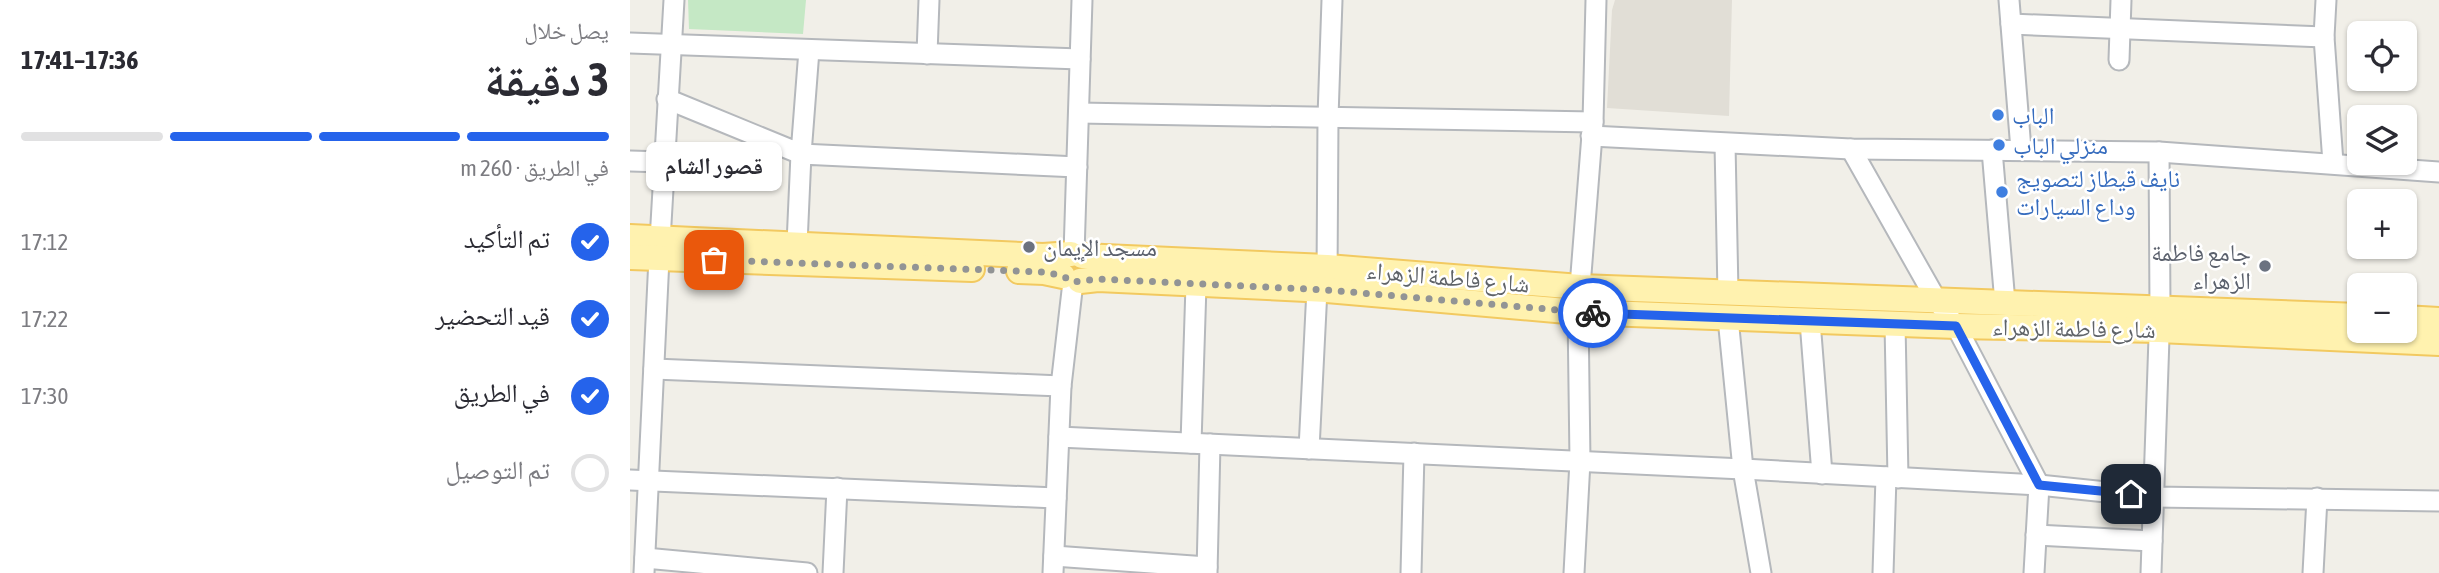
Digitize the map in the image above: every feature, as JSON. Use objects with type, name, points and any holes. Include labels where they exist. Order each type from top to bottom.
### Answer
[{"type":"main road","name":"شارع فاطمة الزهراء","points":[[630,237],[659,248],[1044,272],[1074,267],[1323,282],[1580,287],[1728,305],[1810,321],[1956,326],[2347,316]]},
{"type":"main road","name":"شارع فاطمة الزهراء","points":[[630,257],[659,248],[797,244],[1043,256],[1098,279],[1196,285],[1323,282],[1578,312],[1728,305],[1937,301],[2005,303],[2439,343]]},
{"type":"main road","points":[[2417,319],[2439,320]]},
{"type":"street","points":[[674,0],[654,369],[639,480],[645,565],[807,573]]},
{"type":"street","points":[[927,54],[929,0]]},
{"type":"street","points":[[1082,0],[1074,267],[1062,386],[1053,564],[1207,570],[1196,285]]},
{"type":"street","points":[[1309,449],[1323,282],[1332,0]]},
{"type":"street","points":[[1574,573],[1580,461],[1578,312],[1592,129],[1596,0]]},
{"type":"street","points":[[2010,0],[2021,150]]},
{"type":"street","points":[[2119,60],[2121,0]]},
{"type":"street","points":[[2326,0],[2324,37],[2333,163]]},
{"type":"street","points":[[2011,24],[2324,37]]},
{"type":"street","points":[[630,43],[1080,59]]},
{"type":"street","points":[[797,244],[809,50]]},
{"type":"street","points":[[667,99],[801,154],[1077,167]]},
{"type":"street","points":[[1079,113],[1328,117],[1592,129],[1725,144],[1851,149],[2159,152],[2439,172]]},
{"type":"street","points":[[1725,144],[1728,305],[1744,469],[1761,573]]},
{"type":"street","points":[[1851,149],[1937,301],[1956,326],[2039,485],[2035,573]]},
{"type":"street","points":[[1992,149],[2005,303]]},
{"type":"street","points":[[2151,573],[2160,319],[2159,152]]},
{"type":"street","points":[[630,161],[664,162]]},
{"type":"street","points":[[1810,321],[1822,474]]},
{"type":"street","points":[[1883,573],[1892,478],[1895,324]]},
{"type":"street","points":[[654,369],[1062,386]]},
{"type":"street","points":[[1059,437],[2039,485],[2154,497],[2439,501]]},
{"type":"street","points":[[1411,573],[1414,453]]},
{"type":"street","points":[[639,480],[1056,498]]},
{"type":"street","points":[[833,573],[837,488]]},
{"type":"street","points":[[2312,573],[2318,498]]},
{"type":"street","points":[[2036,535],[2152,541]]},
{"type":"shaded area","points":[[1615,0],[1732,0],[1729,116],[1607,108],[1612,10]]},
{"type":"green space","points":[[688,0],[806,0],[803,34],[689,29]]},
{"type":"way so far","points":[[714,260],[1044,272],[1063,276],[1073,282],[1098,279],[1327,290],[1593,313]]},
{"type":"place","name":"الباب","points":[[1998,115]]},
{"type":"place","name":"منزلي الباب","points":[[1999,145]]},
{"type":"place","name":"نايف قيطاز لتصويج وداع السيارات","points":[[2002,192]]},
{"type":"place","name":"مسجد الإيمان","points":[[1029,247]]},
{"type":"place","name":"قصور الشام","points":[[714,260]]},
{"type":"place","name":"جامع فاطمة الزهراء","points":[[2265,266]]},
{"type":"route","points":[[1593,313],[1956,326],[2039,485],[2131,494]]}]
